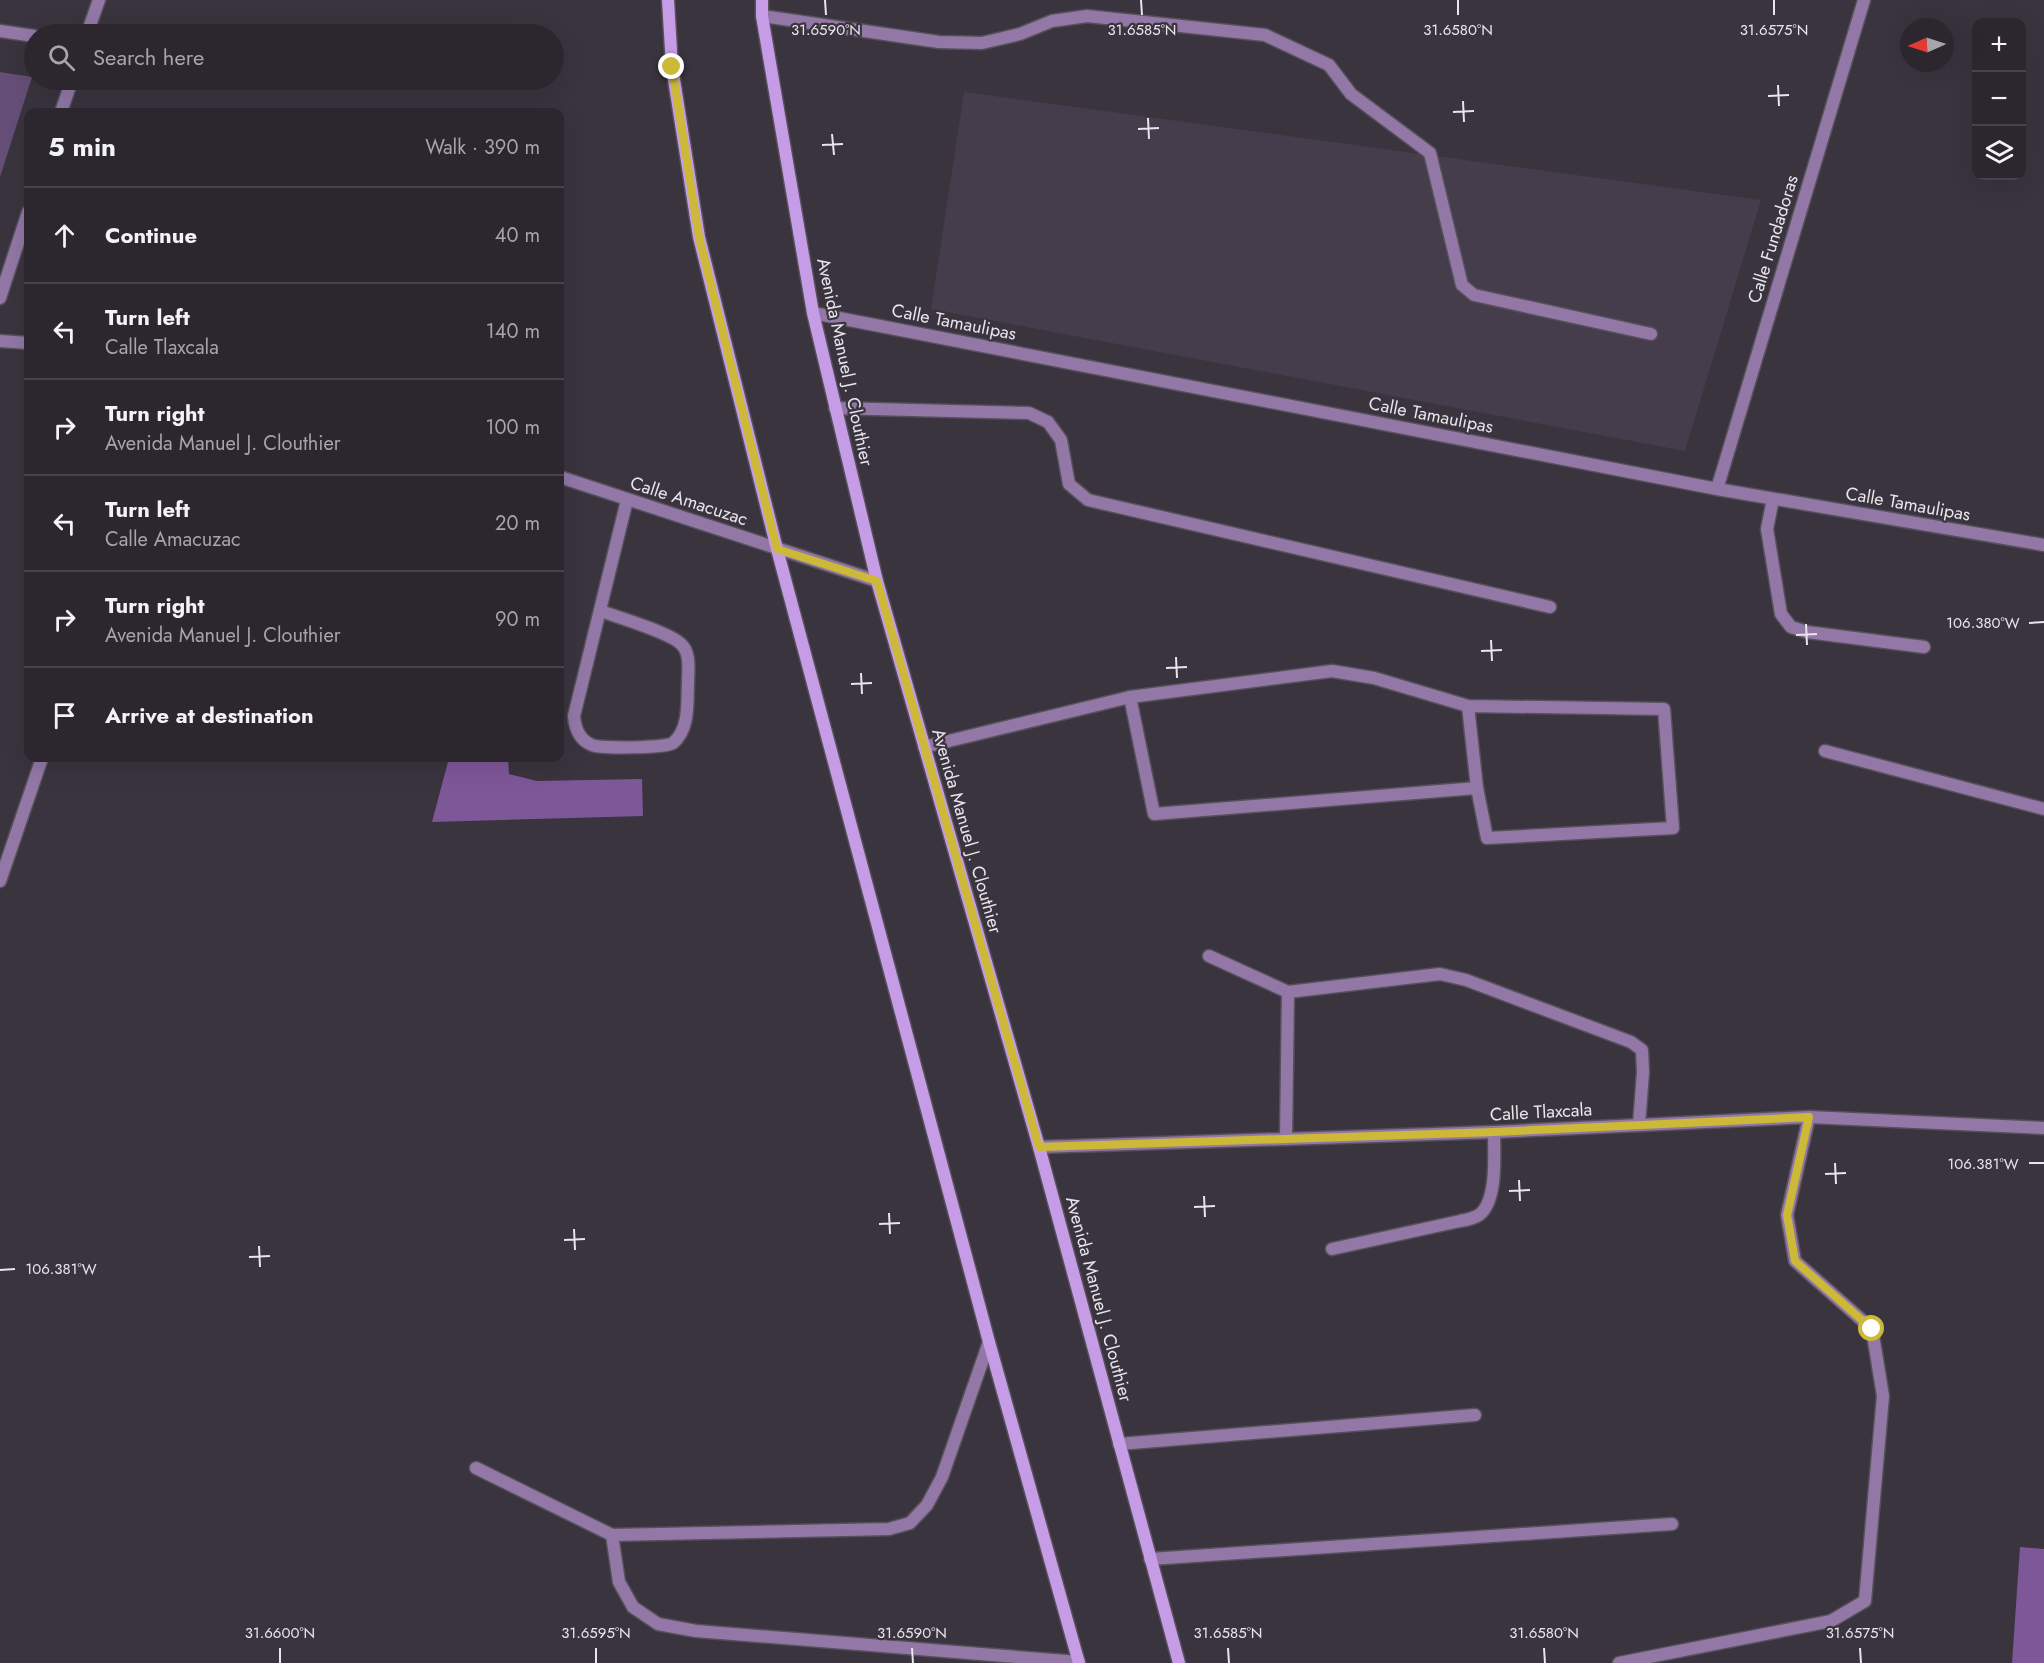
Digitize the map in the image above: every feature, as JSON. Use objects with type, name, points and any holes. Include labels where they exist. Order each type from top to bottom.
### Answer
[{"type":"main road","points":[[668,0],[672,67],[699,237],[777,549],[989,1342],[1079,1663]]},
{"type":"main road","name":"Avenida Manuel J. Clouthier","points":[[762,0],[762,16],[813,313],[877,581],[1039,1147],[1179,1663]]},
{"type":"street","points":[[91,24],[99,0]]},
{"type":"street","name":"Calle Fundadoras","points":[[1717,489],[1864,0]]},
{"type":"street","points":[[762,16],[939,42],[982,43],[1020,34],[1052,21],[1087,16],[1265,35],[1329,65],[1351,94],[1430,153],[1462,285],[1474,295],[1651,334]]},
{"type":"street","points":[[0,31],[24,35]]},
{"type":"street","points":[[62,108],[69,90]]},
{"type":"street","points":[[0,298],[24,224]]},
{"type":"street","name":"Calle Tamaulipas","points":[[813,313],[1717,489],[2044,545]]},
{"type":"street","points":[[0,341],[24,343]]},
{"type":"street","points":[[835,408],[1029,413],[1048,422],[1061,440],[1070,484],[1088,500],[1550,607]]},
{"type":"street","name":"Calle Amacuzac","points":[[564,478],[877,581]]},
{"type":"street","points":[[1773,499],[1767,529],[1781,614],[1791,627],[1807,632],[1924,647]]},
{"type":"street","points":[[601,611],[672,638],[683,645],[689,660],[686,722],[672,744],[658,747],[593,746],[575,729],[574,716],[627,500]]},
{"type":"street","points":[[924,747],[1130,697],[1332,671],[1374,678],[1468,706],[1664,710],[1673,828],[1487,838],[1477,788],[1468,706]]},
{"type":"street","points":[[1130,697],[1154,814],[1477,788]]},
{"type":"street","points":[[1825,751],[2044,809]]},
{"type":"street","points":[[0,881],[41,762]]},
{"type":"street","points":[[1209,956],[1288,992],[1440,974],[1466,980],[1620,1037],[1642,1050],[1643,1072],[1639,1125]]},
{"type":"street","points":[[1286,1139],[1288,992]]},
{"type":"street","points":[[1618,1663],[1831,1621],[1865,1601],[1883,1395],[1872,1329],[1795,1261],[1787,1215],[1809,1117]]},
{"type":"street","name":"Calle Tlaxcala","points":[[1039,1147],[1494,1132],[1809,1117],[2044,1128]]},
{"type":"street","points":[[1332,1249],[1478,1216],[1490,1202],[1494,1165],[1494,1132]]},
{"type":"street","points":[[476,1468],[612,1535],[889,1529],[910,1523],[927,1504],[942,1477],[989,1342]]},
{"type":"street","points":[[1119,1444],[1475,1415]]},
{"type":"street","points":[[1150,1559],[1672,1524]]},
{"type":"street","points":[[612,1535],[619,1582],[633,1607],[658,1624],[696,1631],[1079,1663]]},
{"type":"shaded area","points":[[0,72],[24,76],[24,90],[28,90],[0,177]]},
{"type":"shaded area","points":[[964,92],[1761,200],[1685,451],[931,309]]},
{"type":"building","points":[[448,762],[508,762],[509,774],[537,781],[642,779],[643,816],[432,822]]},
{"type":"building","points":[[2020,1547],[2044,1549],[2044,1663],[2012,1663]]},
{"type":"route","points":[[672,67],[699,237],[777,549],[877,581],[1039,1147],[1494,1132],[1809,1117],[1787,1215],[1795,1261],[1872,1329]]}]
